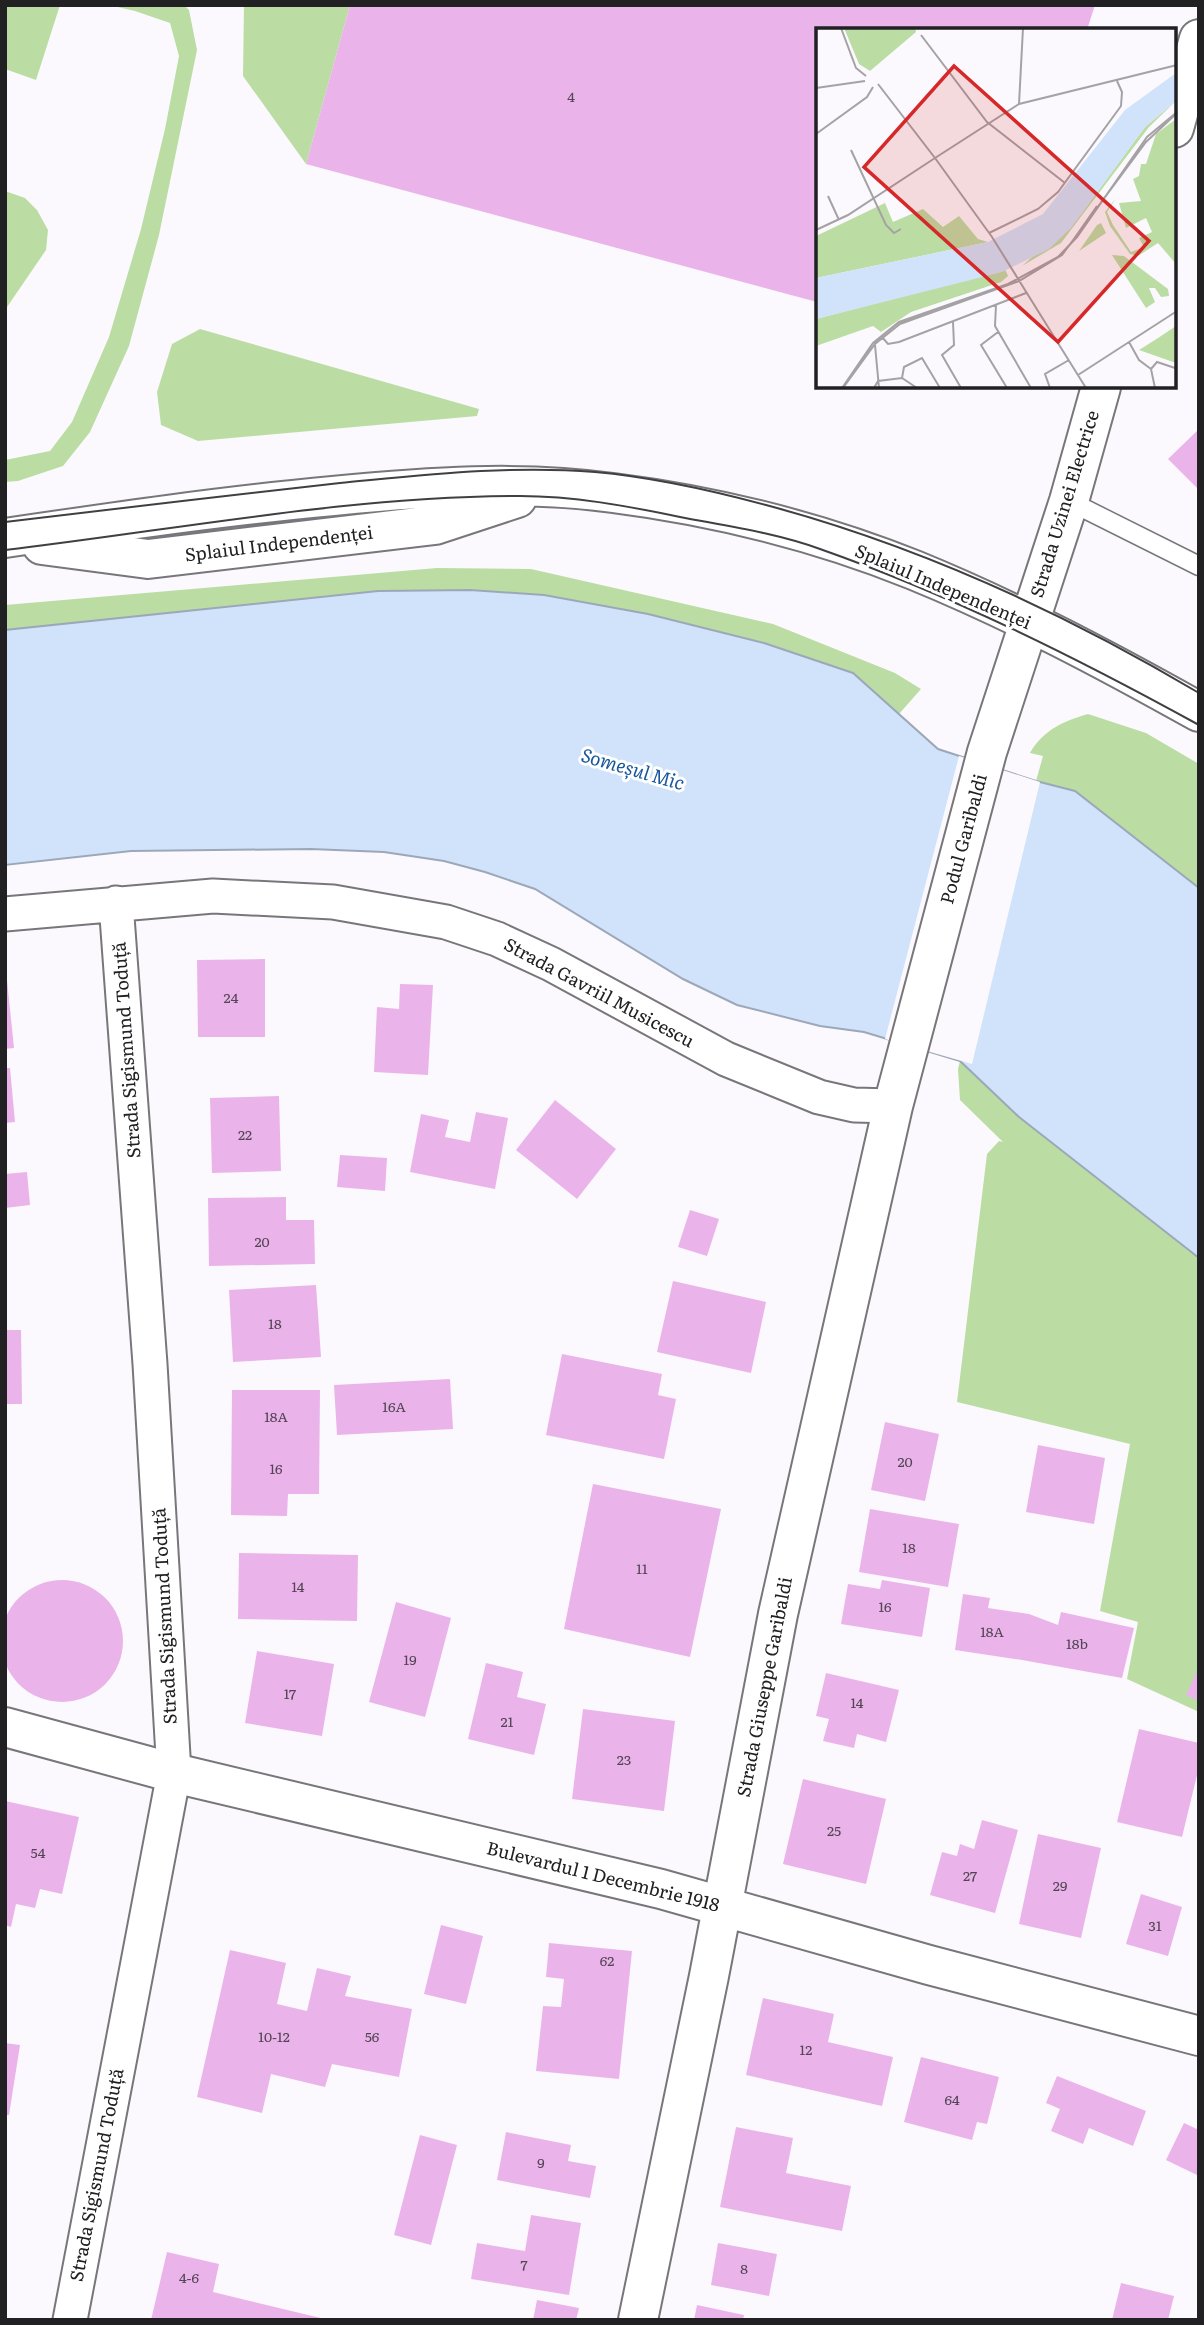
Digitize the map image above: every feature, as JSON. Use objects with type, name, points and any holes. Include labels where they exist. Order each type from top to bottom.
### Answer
[{"type":"main road","points":[[1176,121],[1199,39]]},
{"type":"main road","name":"Strada Uzinei Electrice","points":[[1028,621],[1069,501],[1101,388]]},
{"type":"main road","name":"Splaiul Independenței","points":[[5,539],[148,559],[435,525],[547,487],[612,492],[741,517],[817,536],[912,570],[1028,621],[1199,712]]},
{"type":"main road","name":"Podul Garibaldi","points":[[905,1058],[987,752],[1028,621]]},
{"type":"main road","name":"Strada Giuseppe Garibaldi","points":[[638,2320],[778,1614],[905,1058]]},
{"type":"main road","name":"Bulevardul 1 Decembrie 1918","points":[[5,1727],[174,1773],[648,1886],[929,1965],[1199,2036]]},
{"type":"street","name":"Strada Gavriil Musicescu","points":[[5,914],[213,896],[333,902],[446,922],[497,939],[551,964],[726,1059],[796,1088],[819,1097],[854,1105],[893,1106]]},
{"type":"street","name":"Strada Sigismund Toduță","points":[[70,2320],[174,1773],[150,1364],[116,903]]},
{"type":"lane","points":[[1069,501],[1199,566]]},
{"type":"green space","points":[[5,5],[60,5],[36,80],[5,69]]},
{"type":"green space","points":[[109,5],[184,5],[189,10],[197,50],[159,235],[129,346],[90,432],[63,466],[18,481],[5,482],[5,460],[50,451],[72,422],[109,337],[141,229],[165,129],[179,56],[170,23]]},
{"type":"green space","points":[[244,5],[350,5],[306,164],[243,76]]},
{"type":"green space","points":[[5,191],[25,198],[37,210],[48,230],[46,250],[5,310]]},
{"type":"green space","points":[[200,329],[479,409],[477,416],[198,441],[161,425],[157,392],[172,344]]},
{"type":"green space","points":[[437,568],[531,569],[773,624],[895,673],[921,689],[899,714],[853,673],[94,622],[5,630],[5,605]]},
{"type":"green space","points":[[1088,714],[1146,733],[1199,764],[1199,888],[1075,791],[1036,781],[1043,756],[1030,753],[1035,745],[1048,732]]},
{"type":"green space","points":[[960,1061],[1019,1117],[1199,1258],[1199,1712],[1127,1679],[1138,1622],[1100,1611],[1130,1444],[957,1402],[987,1154],[999,1141],[1003,1142],[960,1100]]},
{"type":"water","name":"Someșul Mic","points":[[470,590],[544,595],[648,614],[764,643],[853,673],[938,749],[1075,791],[1199,888],[1199,1258],[1019,1117],[960,1061],[864,1032],[820,1026],[737,1005],[683,979],[535,889],[485,872],[444,861],[384,852],[311,849],[131,851],[5,865],[5,630],[378,591]]},
{"type":"pier","points":[[959,756],[1040,782],[972,1064],[885,1039]]},
{"type":"building","points":[[350,5],[1095,5],[1088,28],[816,28],[816,302],[306,164]]},
{"type":"building","points":[[1199,429],[1199,490],[1168,459]]},
{"type":"building","points":[[265,959],[265,1037],[198,1037],[197,960]]},
{"type":"building","points":[[5,980],[14,1048],[5,1049]]},
{"type":"building","points":[[400,984],[433,985],[428,1075],[374,1072],[377,1007],[399,1009]]},
{"type":"building","points":[[5,1068],[10,1068],[15,1122],[5,1123]]},
{"type":"building","points":[[279,1096],[281,1171],[212,1173],[210,1098]]},
{"type":"building","points":[[555,1100],[616,1149],[577,1199],[516,1150]]},
{"type":"building","points":[[476,1112],[508,1118],[495,1189],[410,1172],[421,1114],[449,1120],[445,1137],[470,1142]]},
{"type":"building","points":[[340,1155],[387,1158],[385,1191],[337,1187]]},
{"type":"building","points":[[27,1172],[30,1205],[5,1208],[5,1174]]},
{"type":"building","points":[[286,1197],[286,1220],[314,1220],[315,1264],[209,1266],[208,1198]]},
{"type":"building","points":[[690,1210],[719,1219],[707,1256],[678,1247]]},
{"type":"building","points":[[673,1281],[766,1302],[751,1373],[657,1352]]},
{"type":"building","points":[[316,1285],[321,1357],[233,1362],[229,1290]]},
{"type":"building","points":[[5,1330],[21,1330],[22,1404],[5,1404]]},
{"type":"building","points":[[562,1354],[662,1374],[658,1395],[676,1399],[664,1459],[546,1435]]},
{"type":"building","points":[[450,1379],[453,1429],[337,1435],[334,1385]]},
{"type":"building","points":[[232,1390],[320,1390],[319,1494],[288,1494],[287,1516],[231,1515]]},
{"type":"building","points":[[885,1422],[939,1434],[925,1501],[871,1490]]},
{"type":"building","points":[[1038,1445],[1105,1458],[1094,1524],[1026,1512]]},
{"type":"building","points":[[593,1484],[721,1509],[690,1657],[564,1629]]},
{"type":"building","points":[[870,1509],[959,1524],[948,1587],[859,1572]]},
{"type":"building","points":[[239,1553],[358,1555],[357,1621],[238,1619]]},
{"type":"building","points":[[62,1580],[86,1584],[105,1598],[119,1617],[123,1641],[119,1665],[105,1684],[86,1698],[62,1702],[38,1698],[19,1684],[5,1665],[1,1641],[5,1617],[19,1598],[38,1584]]},
{"type":"building","points":[[882,1580],[930,1588],[922,1637],[841,1624],[848,1584],[880,1589]]},
{"type":"building","points":[[963,1594],[990,1598],[988,1608],[1029,1614],[1058,1625],[1061,1612],[1134,1628],[1122,1678],[955,1650]]},
{"type":"building","points":[[396,1602],[451,1618],[425,1717],[369,1702]]},
{"type":"building","points":[[257,1651],[334,1664],[322,1736],[245,1723]]},
{"type":"building","points":[[486,1663],[523,1672],[517,1697],[546,1704],[534,1755],[468,1739]]},
{"type":"building","points":[[1199,1667],[1199,1701],[1186,1695]]},
{"type":"building","points":[[826,1673],[899,1690],[886,1742],[857,1734],[854,1748],[823,1741],[829,1719],[816,1716]]},
{"type":"building","points":[[583,1709],[675,1721],[664,1811],[572,1799]]},
{"type":"building","points":[[1139,1729],[1199,1743],[1199,1767],[1182,1837],[1117,1822]]},
{"type":"building","points":[[803,1779],[886,1799],[866,1884],[783,1864]]},
{"type":"building","points":[[5,1801],[79,1817],[62,1894],[40,1889],[35,1908],[16,1904],[11,1927],[5,1925]]},
{"type":"building","points":[[982,1820],[1018,1830],[995,1913],[930,1895],[942,1852],[957,1856],[960,1844],[974,1849]]},
{"type":"building","points":[[1038,1834],[1101,1848],[1081,1938],[1019,1924]]},
{"type":"building","points":[[1141,1894],[1182,1907],[1168,1956],[1126,1944]]},
{"type":"building","points":[[441,1925],[483,1936],[466,2004],[424,1994]]},
{"type":"building","points":[[549,1943],[632,1951],[619,2079],[536,2071],[543,2006],[561,2007],[564,1979],[546,1977]]},
{"type":"building","points":[[230,1950],[286,1963],[277,2004],[307,2011],[317,1968],[351,1976],[345,1996],[412,2009],[399,2077],[332,2064],[325,2087],[271,2074],[262,2113],[197,2097]]},
{"type":"building","points":[[763,1998],[834,2014],[828,2042],[893,2057],[882,2106],[746,2075]]},
{"type":"building","points":[[5,2043],[20,2045],[9,2115],[5,2115]]},
{"type":"building","points":[[921,2057],[999,2077],[987,2124],[977,2122],[972,2140],[904,2122]]},
{"type":"building","points":[[1057,2076],[1146,2111],[1133,2146],[1089,2128],[1083,2144],[1051,2131],[1060,2109],[1046,2103]]},
{"type":"building","points":[[1184,2123],[1199,2130],[1199,2176],[1166,2160]]},
{"type":"building","points":[[736,2127],[793,2138],[786,2173],[851,2186],[842,2231],[720,2207]]},
{"type":"building","points":[[506,2132],[571,2145],[568,2161],[596,2166],[590,2198],[497,2180]]},
{"type":"building","points":[[420,2135],[457,2145],[431,2245],[394,2235]]},
{"type":"building","points":[[531,2215],[581,2223],[569,2295],[471,2279],[477,2243],[525,2251]]},
{"type":"building","points":[[718,2243],[777,2254],[769,2296],[711,2285]]},
{"type":"building","points":[[167,2252],[219,2264],[213,2292],[329,2320],[151,2320]]},
{"type":"building","points":[[1121,2283],[1174,2296],[1168,2320],[1112,2320]]},
{"type":"building","points":[[537,2300],[579,2308],[576,2320],[533,2320]]},
{"type":"building","points":[[697,2305],[744,2315],[743,2320],[694,2320]]},
{"type":"tram line","points":[[5,522],[340,483],[467,472],[563,470],[638,477],[766,505],[879,540],[934,561],[1043,609],[1148,663],[1199,693]]},
{"type":"tram line","points":[[5,550],[391,502],[520,496],[600,502],[769,534],[803,543],[869,567],[1013,629],[1199,725]]}]
